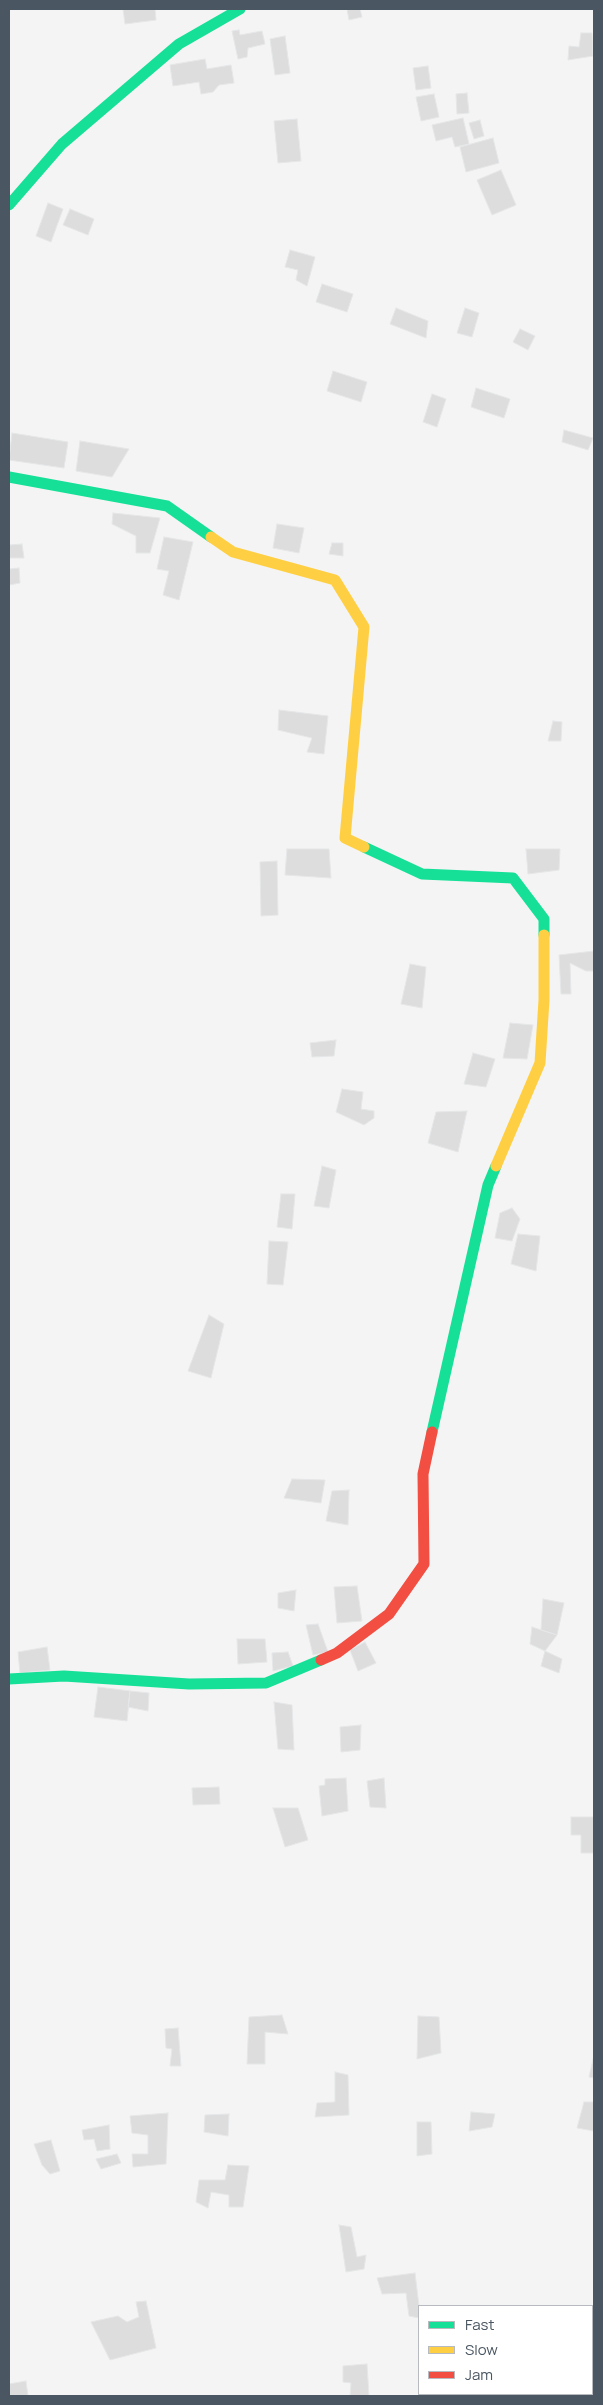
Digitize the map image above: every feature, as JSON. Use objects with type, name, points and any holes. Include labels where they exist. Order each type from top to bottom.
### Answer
[{"type":"street","points":[[9,205],[62,144],[179,44],[240,9]]},
{"type":"street","points":[[9,477],[167,506],[233,552],[336,580],[364,627],[344,838],[422,874],[513,878],[544,919],[544,1000],[540,1063],[488,1185],[423,1474],[424,1564],[394,1607],[389,1614],[337,1653],[266,1683],[189,1684],[64,1676],[9,1679]]},
{"type":"building","points":[[123,9],[155,9],[156,20],[125,24]]},
{"type":"building","points":[[347,9],[360,9],[362,17],[349,20]]},
{"type":"building","points":[[239,30],[240,35],[262,31],[265,44],[248,48],[247,57],[238,59],[232,31]]},
{"type":"building","points":[[581,33],[592,33],[593,56],[568,60],[569,46],[579,47]]},
{"type":"building","points":[[285,36],[290,73],[275,75],[270,39]]},
{"type":"building","points":[[205,59],[207,69],[231,65],[234,83],[219,85],[213,92],[201,94],[199,82],[173,86],[170,65]]},
{"type":"building","points":[[428,66],[431,88],[416,90],[413,68]]},
{"type":"building","points":[[467,93],[469,113],[457,114],[456,94]]},
{"type":"building","points":[[434,94],[439,117],[421,121],[416,97]]},
{"type":"building","points":[[463,118],[469,144],[455,147],[452,137],[436,141],[432,125]]},
{"type":"building","points":[[297,119],[301,161],[278,163],[274,121]]},
{"type":"building","points":[[480,120],[484,136],[474,139],[469,123]]},
{"type":"building","points":[[493,138],[499,163],[466,172],[460,147]]},
{"type":"building","points":[[501,170],[516,205],[492,215],[477,180]]},
{"type":"building","points":[[48,203],[63,209],[51,242],[36,236]]},
{"type":"building","points":[[70,209],[94,219],[88,235],[63,225]]},
{"type":"building","points":[[290,250],[315,257],[307,286],[296,280],[298,270],[285,267]]},
{"type":"building","points":[[322,284],[353,294],[347,312],[316,302]]},
{"type":"building","points":[[396,308],[428,321],[426,338],[390,324]]},
{"type":"building","points":[[465,308],[479,313],[472,337],[457,333]]},
{"type":"building","points":[[520,329],[535,336],[528,350],[513,342]]},
{"type":"building","points":[[333,371],[367,382],[361,402],[327,391]]},
{"type":"building","points":[[476,388],[510,399],[504,418],[471,407]]},
{"type":"building","points":[[432,394],[446,399],[437,427],[423,422]]},
{"type":"building","points":[[564,430],[593,438],[588,450],[562,442]]},
{"type":"building","points":[[12,433],[68,442],[64,468],[9,460]]},
{"type":"building","points":[[80,441],[129,449],[112,477],[76,471]]},
{"type":"building","points":[[113,513],[160,518],[150,553],[136,553],[136,536],[112,524]]},
{"type":"building","points":[[277,524],[304,528],[299,553],[273,548]]},
{"type":"building","points":[[164,537],[193,542],[179,600],[163,595],[169,571],[157,569]]},
{"type":"building","points":[[332,543],[343,543],[343,556],[329,554]]},
{"type":"building","points":[[22,544],[24,558],[9,558],[9,545]]},
{"type":"building","points":[[19,568],[20,583],[9,585],[9,569]]},
{"type":"building","points":[[279,710],[328,716],[324,754],[307,752],[312,738],[278,730]]},
{"type":"building","points":[[553,721],[562,722],[561,741],[548,741]]},
{"type":"building","points":[[287,849],[329,849],[331,878],[285,875]]},
{"type":"building","points":[[526,849],[560,849],[559,870],[528,874]]},
{"type":"building","points":[[277,861],[278,915],[261,916],[260,862]]},
{"type":"building","points":[[594,951],[594,971],[586,971],[570,963],[571,994],[561,994],[559,955]]},
{"type":"building","points":[[410,964],[426,967],[422,1008],[401,1004]]},
{"type":"building","points":[[510,1023],[533,1025],[527,1059],[503,1058]]},
{"type":"building","points":[[336,1040],[334,1056],[312,1057],[310,1043]]},
{"type":"building","points":[[473,1053],[495,1059],[486,1087],[464,1084]]},
{"type":"building","points":[[342,1089],[363,1092],[361,1109],[374,1111],[374,1118],[364,1125],[336,1112]]},
{"type":"building","points":[[467,1111],[458,1152],[428,1143],[436,1112]]},
{"type":"building","points":[[322,1166],[336,1170],[329,1208],[314,1206]]},
{"type":"building","points":[[281,1194],[295,1194],[292,1229],[277,1227]]},
{"type":"building","points":[[512,1208],[520,1219],[512,1241],[495,1238],[500,1213]]},
{"type":"building","points":[[518,1234],[540,1236],[536,1271],[511,1264]]},
{"type":"building","points":[[269,1241],[288,1242],[283,1285],[267,1284]]},
{"type":"building","points":[[209,1315],[224,1324],[211,1378],[188,1371]]},
{"type":"building","points":[[292,1479],[325,1480],[321,1503],[284,1498]]},
{"type":"building","points":[[349,1490],[348,1525],[326,1521],[332,1491]]},
{"type":"building","points":[[357,1586],[362,1621],[337,1623],[334,1587]]},
{"type":"building","points":[[296,1590],[294,1611],[278,1608],[278,1593]]},
{"type":"building","points":[[543,1599],[564,1603],[557,1635],[541,1630]]},
{"type":"building","points":[[318,1624],[328,1652],[313,1655],[306,1625]]},
{"type":"building","points":[[532,1627],[557,1635],[545,1651],[530,1644]]},
{"type":"building","points":[[237,1639],[265,1639],[267,1662],[238,1664]]},
{"type":"building","points":[[365,1642],[376,1663],[358,1671],[350,1650]]},
{"type":"building","points":[[47,1647],[50,1670],[20,1673],[18,1652]]},
{"type":"building","points":[[545,1651],[562,1659],[559,1673],[541,1666]]},
{"type":"building","points":[[288,1652],[293,1666],[273,1671],[272,1653]]},
{"type":"building","points":[[98,1687],[130,1691],[127,1721],[94,1717]]},
{"type":"building","points":[[130,1691],[149,1693],[148,1711],[128,1707]]},
{"type":"building","points":[[274,1702],[292,1705],[294,1750],[278,1749]]},
{"type":"building","points":[[361,1725],[360,1750],[341,1752],[340,1727]]},
{"type":"building","points":[[346,1778],[348,1811],[322,1816],[319,1786],[325,1785],[325,1779]]},
{"type":"building","points":[[384,1778],[386,1808],[370,1807],[367,1781]]},
{"type":"building","points":[[219,1787],[220,1804],[193,1805],[192,1788]]},
{"type":"building","points":[[273,1808],[298,1808],[308,1840],[285,1847]]},
{"type":"building","points":[[571,1817],[594,1817],[594,1853],[581,1853],[581,1835],[571,1835]]},
{"type":"building","points":[[282,2015],[288,2034],[265,2032],[265,2064],[247,2064],[249,2017]]},
{"type":"building","points":[[418,2016],[439,2017],[441,2053],[417,2059]]},
{"type":"building","points":[[178,2028],[181,2066],[170,2066],[172,2049],[166,2048],[165,2029]]},
{"type":"building","points":[[594,2055],[594,2078],[589,2077]]},
{"type":"building","points":[[335,2072],[348,2075],[349,2115],[315,2117],[317,2103],[335,2102]]},
{"type":"building","points":[[584,2102],[594,2102],[594,2131],[577,2128]]},
{"type":"building","points":[[471,2112],[495,2114],[492,2127],[469,2131]]},
{"type":"building","points":[[168,2113],[166,2164],[133,2167],[132,2154],[148,2154],[148,2135],[132,2133],[130,2116]]},
{"type":"building","points":[[229,2114],[228,2136],[204,2132],[205,2115]]},
{"type":"building","points":[[417,2122],[431,2122],[432,2154],[417,2156]]},
{"type":"building","points":[[109,2125],[110,2149],[97,2151],[94,2139],[84,2140],[82,2130]]},
{"type":"building","points":[[51,2140],[60,2171],[50,2174],[42,2165],[34,2144]]},
{"type":"building","points":[[117,2154],[121,2163],[101,2169],[96,2159]]},
{"type":"building","points":[[228,2165],[249,2166],[243,2207],[229,2207],[229,2195],[211,2192],[208,2208],[196,2202],[199,2180],[225,2180]]},
{"type":"building","points":[[339,2225],[351,2227],[357,2257],[366,2255],[364,2269],[346,2272]]},
{"type":"building","points":[[415,2273],[419,2305],[418,2318],[409,2316],[406,2293],[382,2294],[377,2278]]},
{"type":"building","points":[[146,2301],[156,2348],[110,2360],[91,2322],[118,2316],[127,2322],[139,2317],[136,2302]]},
{"type":"building","points":[[367,2364],[369,2396],[350,2396],[351,2383],[343,2382],[343,2366]]},
{"type":"building","points":[[26,2381],[28,2396],[9,2396],[9,2384]]},
{"type":"traffic: fast","points":[[9,205],[62,144],[179,44],[240,9]]},
{"type":"traffic: fast","points":[[9,477],[167,506],[211,537]]},
{"type":"traffic: fast","points":[[364,847],[422,874],[513,878],[544,919],[544,935]]},
{"type":"traffic: fast","points":[[432,1432],[488,1185],[496,1166]]},
{"type":"traffic: fast","points":[[9,1679],[64,1676],[189,1684],[266,1683],[321,1660]]},
{"type":"traffic: slow","points":[[211,537],[233,552],[335,580],[364,627],[345,838],[364,847]]},
{"type":"traffic: slow","points":[[496,1166],[540,1063],[544,1000],[544,935]]},
{"type":"traffic: jam","points":[[321,1660],[337,1653],[389,1614],[424,1564],[423,1474],[432,1432]]}]
